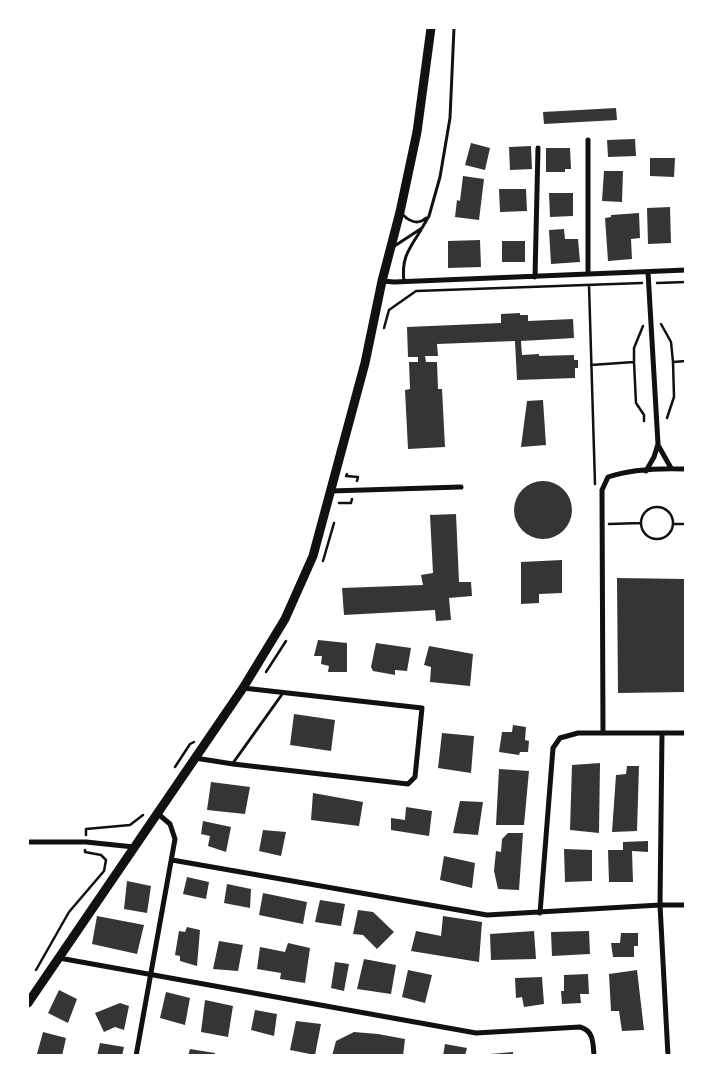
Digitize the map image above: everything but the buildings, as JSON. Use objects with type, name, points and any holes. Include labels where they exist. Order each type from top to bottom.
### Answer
[{"type":"main road","points":[[28,1003],[243,688],[285,619],[313,556],[365,363],[382,281],[400,212],[417,132],[431,28]]},
{"type":"street","points":[[588,140],[588,274]]},
{"type":"street","points":[[535,278],[538,148]]},
{"type":"street","points":[[382,281],[535,278],[686,270]]},
{"type":"street","points":[[646,470],[654,457],[658,444],[648,272]]},
{"type":"street","points":[[658,444],[671,468]]},
{"type":"street","points":[[603,733],[602,490],[608,477],[622,473],[671,468],[686,469]]},
{"type":"street","points":[[331,491],[460,487]]},
{"type":"street","points":[[194,758],[408,784],[415,777],[422,708],[243,688]]},
{"type":"street","points":[[540,913],[553,748],[560,738],[578,732],[686,733]]},
{"type":"street","points":[[662,733],[660,904],[668,1056]]},
{"type":"street","points":[[136,1056],[175,839],[170,824],[157,813]]},
{"type":"street","points":[[28,842],[86,842],[134,847]]},
{"type":"street","points":[[172,860],[487,915],[660,904],[686,905]]},
{"type":"street","points":[[59,958],[476,1033],[580,1027],[588,1031],[591,1036],[594,1056]]},
{"type":"lane","points":[[404,282],[402,267],[410,248],[429,216],[440,177],[450,118],[454,28]]},
{"type":"lane","points":[[400,212],[407,219],[415,222],[423,221],[429,216]]},
{"type":"lane","points":[[391,249],[422,228]]},
{"type":"lane","points":[[233,764],[283,692]]},
{"type":"path","points":[[384,328],[389,310],[416,292],[686,282]]},
{"type":"path","points":[[589,286],[595,487]]},
{"type":"path","points":[[643,324],[634,348],[634,362],[636,403],[644,416],[644,420]]},
{"type":"path","points":[[661,324],[671,342],[673,362],[674,397],[667,418]]},
{"type":"path","points":[[673,362],[686,361]]},
{"type":"path","points":[[591,365],[634,362]]},
{"type":"path","points":[[337,511],[339,502],[351,503],[358,476],[346,476],[349,467]]},
{"type":"path","points":[[653,507],[663,507],[672,514],[674,524],[671,534],[662,540],[652,539],[644,533],[641,523],[644,513],[653,507]]},
{"type":"path","points":[[322,564],[326,556],[335,520]]},
{"type":"path","points":[[603,524],[641,523]]},
{"type":"path","points":[[674,524],[686,524]]},
{"type":"path","points":[[266,673],[290,634]]},
{"type":"path","points":[[175,767],[190,744],[200,739],[205,743]]},
{"type":"path","points":[[32,978],[69,912],[104,871],[106,866],[106,860],[101,855],[85,852],[86,829],[130,825],[144,814]]}]
